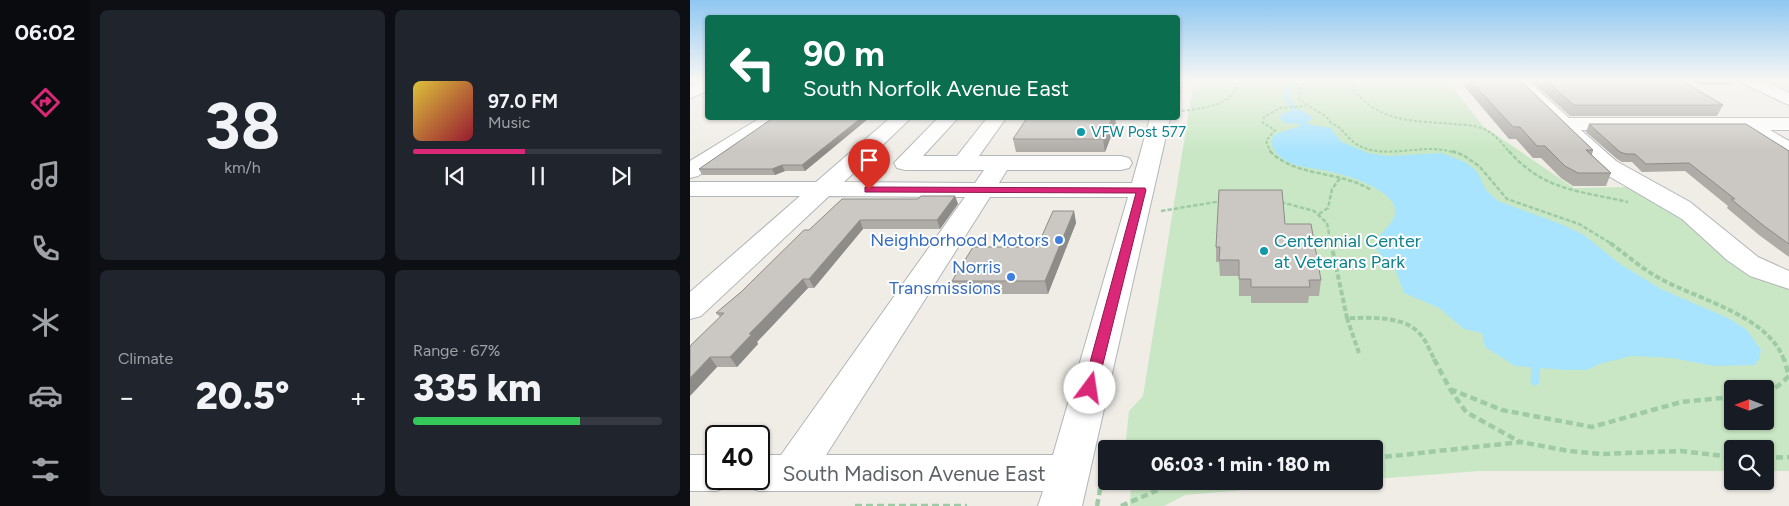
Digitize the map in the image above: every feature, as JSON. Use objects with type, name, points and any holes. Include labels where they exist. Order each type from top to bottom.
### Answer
[{"type":"street","points":[[1543,104],[1608,166],[1622,176],[1670,201],[1692,215],[1740,258],[1759,270],[1786,280]]},
{"type":"street","points":[[1721,108],[1789,150]]},
{"type":"street","points":[[690,171],[769,120]]},
{"type":"street","points":[[690,309],[899,120]]},
{"type":"street","points":[[946,120],[905,163],[1121,163]]},
{"type":"street","points":[[963,163],[995,120]]},
{"type":"street","points":[[1065,490],[1151,200],[1160,120]]},
{"type":"street","points":[[1565,124],[1789,124]]},
{"type":"street","points":[[775,473],[1000,163]]},
{"type":"street","points":[[690,190],[981,190],[1151,200]]},
{"type":"street","points":[[690,473],[705,473]]},
{"type":"street","name":"South Madison Avenue East","points":[[775,473],[1065,490]]},
{"type":"path","points":[[1182,111],[1217,104]]},
{"type":"path","points":[[1369,104],[1384,115],[1481,128],[1495,134],[1528,171],[1543,181],[1556,186],[1633,204]]},
{"type":"path","points":[[1372,190],[1341,177],[1298,168],[1281,161],[1268,150],[1266,141],[1275,130],[1263,123],[1263,119],[1270,112],[1283,108],[1304,106],[1328,117],[1331,123],[1339,126],[1347,139],[1363,148],[1385,152],[1442,148],[1475,161],[1498,192],[1507,199],[1581,224],[1660,279],[1747,320],[1761,330],[1779,348],[1788,367],[1789,376],[1774,390]]},
{"type":"path","points":[[1319,214],[1328,208],[1332,189],[1341,177]]},
{"type":"path","points":[[1151,200],[1230,201]]},
{"type":"path","points":[[1279,202],[1306,207],[1319,214],[1328,226],[1346,318],[1359,352]]},
{"type":"path","points":[[1346,318],[1380,318],[1411,326],[1422,336],[1450,389],[1466,412],[1521,442]]},
{"type":"path","points":[[1450,389],[1502,410],[1553,422],[1592,427],[1681,402],[1724,398]]},
{"type":"path","points":[[1383,457],[1521,442],[1569,451],[1601,454],[1682,451],[1724,456]]},
{"type":"path","points":[[1774,458],[1789,457]]},
{"type":"path","points":[[1120,506],[1158,490]]},
{"type":"path","points":[[854,506],[967,506]]},
{"type":"green space","points":[[1190,104],[1465,104],[1483,126],[1574,188],[1630,187],[1673,212],[1729,262],[1754,277],[1789,290],[1789,471],[1774,471],[1774,440],[1724,440],[1724,471],[1480,471],[1383,478],[1383,440],[1126,440],[1129,411],[1143,396]]},
{"type":"green space","points":[[1131,490],[1245,490],[1185,495],[1164,506],[1130,506]]},
{"type":"water","points":[[1299,109],[1313,117],[1307,124],[1331,128],[1340,141],[1368,153],[1387,156],[1442,153],[1467,163],[1477,172],[1486,190],[1498,201],[1561,224],[1584,235],[1620,264],[1661,289],[1730,319],[1747,330],[1761,350],[1759,359],[1755,365],[1714,366],[1672,358],[1632,356],[1599,364],[1587,370],[1515,366],[1485,347],[1482,333],[1464,329],[1439,308],[1404,293],[1394,268],[1379,253],[1376,247],[1378,239],[1395,215],[1395,207],[1380,191],[1356,179],[1295,165],[1280,157],[1271,141],[1275,134],[1300,126],[1299,124],[1284,123],[1279,117],[1285,112]]},
{"type":"building","points":[[1492,104],[1545,104],[1593,150],[1586,150],[1611,173],[1578,173],[1565,166],[1545,146],[1537,146],[1520,127],[1513,127]]},
{"type":"building","points":[[1572,104],[1723,105],[1574,105]]},
{"type":"building","points":[[770,120],[858,120],[802,165],[782,165],[772,169],[699,169]]},
{"type":"building","points":[[1026,120],[1111,120],[1103,139],[1013,139]]},
{"type":"building","points":[[1589,124],[1746,124],[1789,151],[1789,244],[1764,226],[1731,199],[1735,199],[1689,163],[1646,164],[1635,154],[1620,152]]},
{"type":"building","name":"Centennial Center at Veterans Park","points":[[1219,190],[1282,190],[1285,224],[1311,224],[1321,280],[1309,280],[1310,287],[1251,287],[1251,279],[1239,279],[1239,260],[1219,260],[1220,247],[1216,247]]},
{"type":"building","points":[[921,196],[955,196],[937,220],[860,220],[809,279],[803,279],[749,334],[752,334],[730,357],[710,357],[690,378],[690,346],[724,313],[716,313],[741,292],[804,230],[809,230],[842,199],[918,199]]},
{"type":"building","points":[[1053,211],[1074,211],[1045,281],[952,281],[973,247],[1037,247]]},
{"type":"waterway","points":[[1290,104],[1294,110]]},
{"type":"waterway","points":[[1535,381],[1536,367]]},
{"type":"place","name":"VFW Post 577","points":[[1081,132]]},
{"type":"place","name":"Neighborhood Motors","points":[[1059,240]]},
{"type":"place","name":"Centennial Center at Veterans Park","points":[[1264,251]]},
{"type":"place","name":"Norris Transmissions","points":[[1011,277]]},
{"type":"route","points":[[869,190],[1142,190],[1090,388]]}]
